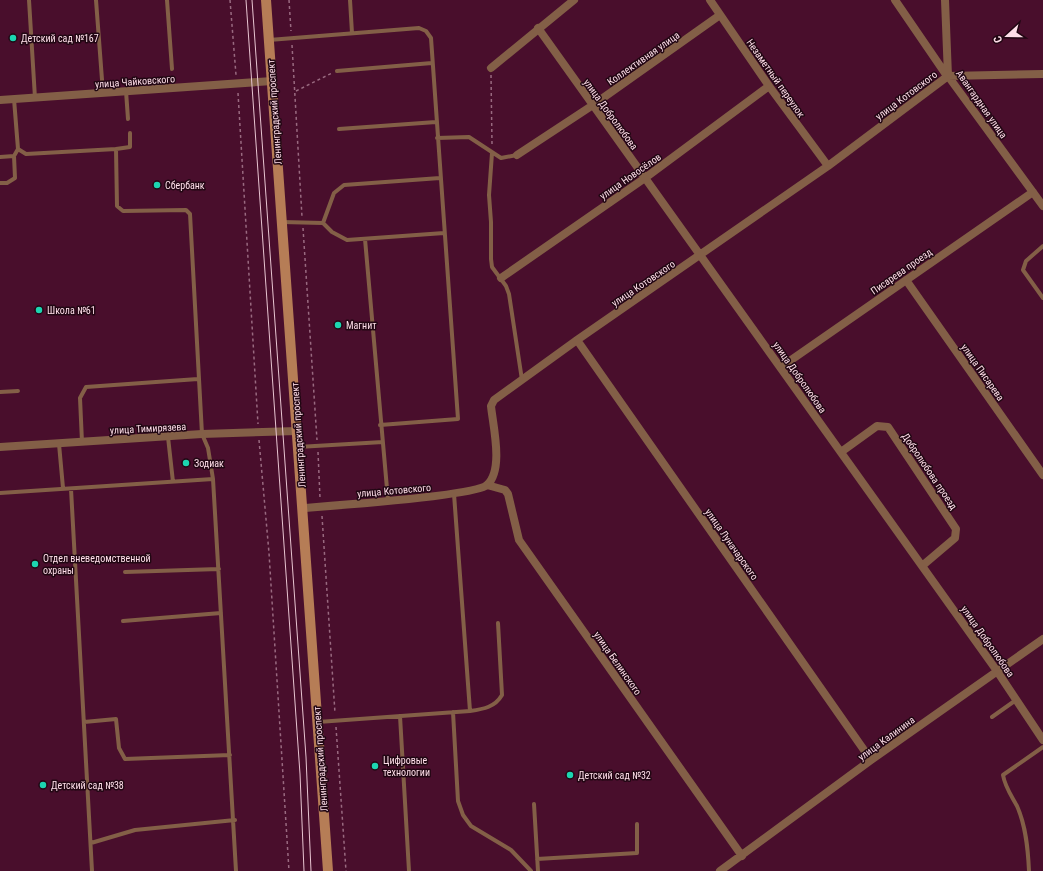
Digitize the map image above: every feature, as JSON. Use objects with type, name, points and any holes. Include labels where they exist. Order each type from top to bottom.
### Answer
[{"type":"main road","name":"Ленинградский проспект","points":[[266,0],[328,871]]},
{"type":"street","points":[[491,68],[574,0]]},
{"type":"street","name":"Незаметный переулок","points":[[710,0],[768,86],[828,166]]},
{"type":"street","points":[[895,0],[948,76]]},
{"type":"street","name":"Авангардная улица","points":[[945,0],[948,76],[1043,206]]},
{"type":"street","name":"Коллективная улица","points":[[517,155],[593,105],[720,15]]},
{"type":"street","name":"улица Добролюбова","points":[[538,28],[842,452],[997,671],[1043,740]]},
{"type":"street","name":"улица Котовского","points":[[303,508],[454,494],[480,489],[487,486],[494,474],[497,459],[490,406],[494,400],[522,381],[576,340],[702,255],[828,166],[948,76],[1043,74]]},
{"type":"street","name":"улица Чайковского","points":[[0,100],[272,82]]},
{"type":"street","name":"улица Новосёлов","points":[[501,278],[645,178],[768,86]]},
{"type":"street","name":"Писарева проезд","points":[[781,367],[1033,192]]},
{"type":"street","name":"улица Писарева","points":[[906,280],[1043,475]]},
{"type":"street","name":"улица Луначарского","points":[[576,340],[871,760]]},
{"type":"street","name":"Добролюбова проезд","points":[[842,452],[877,426],[888,427],[956,529],[955,538],[922,566]]},
{"type":"street","name":"улица Тимирязева","points":[[0,447],[202,434],[297,430]]},
{"type":"street","name":"улица Белинского","points":[[487,486],[505,490],[508,494],[519,540],[742,856]]},
{"type":"street","name":"улица Калинина","points":[[720,871],[871,760],[1043,639]]},
{"type":"lane","points":[[29,0],[35,98]]},
{"type":"lane","points":[[96,0],[103,93]]},
{"type":"lane","points":[[168,0],[172,69]]},
{"type":"lane","points":[[350,0],[352,33]]},
{"type":"lane","points":[[269,40],[419,28],[426,30],[431,38],[458,419],[380,425]]},
{"type":"lane","points":[[337,71],[432,64]]},
{"type":"lane","points":[[126,91],[128,119]]},
{"type":"lane","points":[[0,183],[7,183],[15,178],[14,156],[18,149],[14,99]]},
{"type":"lane","points":[[339,129],[436,122]]},
{"type":"lane","points":[[18,149],[26,154],[116,149],[130,147],[130,133]]},
{"type":"lane","points":[[437,138],[469,137],[476,140],[492,153],[501,158],[517,155]]},
{"type":"lane","points":[[116,149],[117,206],[123,211],[186,210],[190,214],[202,434],[208,448],[213,479],[236,871]]},
{"type":"lane","points":[[492,153],[488,195],[491,222],[492,268],[501,278],[509,294],[522,381]]},
{"type":"lane","points":[[0,157],[14,156]]},
{"type":"lane","points":[[323,223],[334,193],[344,185],[440,178]]},
{"type":"lane","points":[[282,222],[323,223],[332,232],[347,240],[444,233]]},
{"type":"lane","points":[[365,239],[380,425],[388,500]]},
{"type":"lane","points":[[1043,246],[1026,261],[1023,270],[1043,298]]},
{"type":"lane","points":[[82,442],[80,398],[86,387],[198,379]]},
{"type":"lane","points":[[0,392],[18,391]]},
{"type":"lane","points":[[168,437],[173,482]]},
{"type":"lane","points":[[298,447],[383,442]]},
{"type":"lane","points":[[59,444],[63,488]]},
{"type":"lane","points":[[0,493],[213,479]]},
{"type":"lane","points":[[71,489],[92,871]]},
{"type":"lane","points":[[454,494],[470,711]]},
{"type":"lane","points":[[125,572],[219,569]]},
{"type":"lane","points":[[123,621],[221,613]]},
{"type":"lane","points":[[318,722],[470,711],[485,709],[498,703],[502,695],[498,623]]},
{"type":"lane","points":[[992,717],[1016,700]]},
{"type":"lane","points":[[453,712],[458,801],[463,815],[471,826],[511,850],[531,871]]},
{"type":"lane","points":[[400,716],[409,871]]},
{"type":"lane","points":[[84,722],[116,719],[119,748],[125,759],[230,755]]},
{"type":"lane","points":[[1029,871],[1028,847],[1017,807],[1004,785],[1003,775],[1043,747]]},
{"type":"lane","points":[[534,804],[538,871]]},
{"type":"lane","points":[[91,844],[135,830],[234,820]]},
{"type":"lane","points":[[537,859],[637,853],[637,824]]},
{"type":"path","points":[[230,0],[237,84],[259,432],[269,553],[289,871]]},
{"type":"path","points":[[289,0],[302,222],[346,871]]},
{"type":"path","points":[[491,68],[492,153]]},
{"type":"path","points":[[295,92],[337,71]]},
{"type":"tram line","points":[[246,0],[300,774],[304,871]]},
{"type":"tram line","points":[[252,0],[306,757],[311,871]]},
{"type":"place","name":"Детский сад №167","points":[[13,38]]},
{"type":"place","name":"Сбербанк","points":[[157,185]]},
{"type":"place","name":"Школа №61","points":[[39,310]]},
{"type":"place","name":"Магнит","points":[[338,325]]},
{"type":"place","name":"Зодиак","points":[[186,463]]},
{"type":"place","name":"Отдел вневедомственной охраны","points":[[35,564]]},
{"type":"place","name":"Цифровые технологии","points":[[375,766]]},
{"type":"place","name":"Детский сад №32","points":[[570,775]]},
{"type":"place","name":"Детский сад №38","points":[[43,785]]}]
